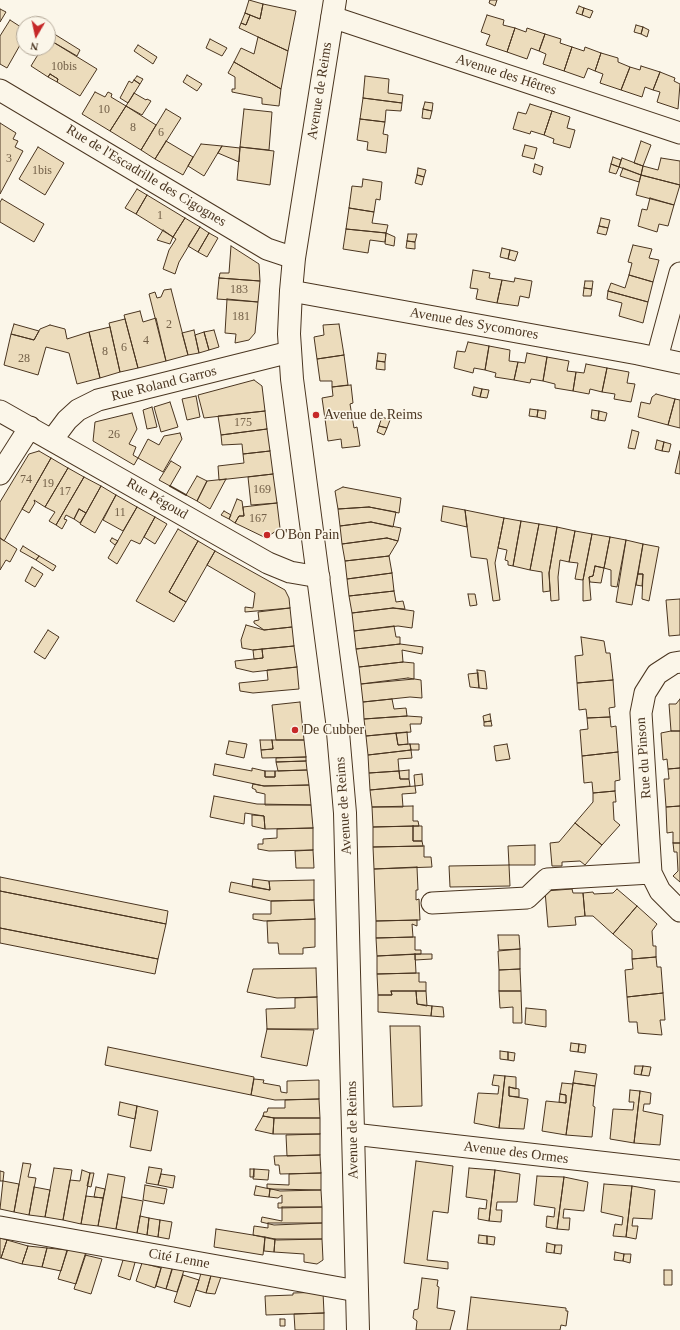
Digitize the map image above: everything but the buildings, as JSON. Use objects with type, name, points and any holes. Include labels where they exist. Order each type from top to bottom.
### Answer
[{"type":"street","name":"Avenue des Hêtres","points":[[333,9],[680,133]]},
{"type":"street","name":"Avenue de Reims","points":[[333,9],[294,258],[290,291],[290,352],[292,379],[337,721],[346,825],[358,1330]]},
{"type":"street","name":"Rue de l'Escadrille des Cigognes","points":[[0,90],[266,248],[294,258]]},
{"type":"street","points":[[658,358],[680,273]]},
{"type":"street","name":"Avenue des Sycomores","points":[[290,291],[658,358],[680,364]]},
{"type":"street","name":"Rue Roland Garros","points":[[52,440],[67,420],[78,410],[98,400],[290,352]]},
{"type":"street","name":"Rue Pégoud","points":[[0,410],[268,563],[290,572],[319,576]]},
{"type":"street","points":[[0,429],[26,425]]},
{"type":"street","points":[[0,474],[26,425]]},
{"type":"street","name":"Rue du Pinson","points":[[680,662],[674,663],[657,674],[645,693],[641,708],[651,873],[660,891],[680,911]]},
{"type":"street","points":[[432,903],[527,898],[547,879],[651,873]]},
{"type":"street","name":"Avenue des Ormes","points":[[353,1134],[680,1171]]},
{"type":"street","name":"Cité Lenne","points":[[0,1227],[357,1291]]},
{"type":"wall","points":[[170,486],[186,495]]},
{"type":"place","name":"Avenue de Reims","points":[[316,415]]},
{"type":"place","name":"O'Bon Pain","points":[[267,535]]},
{"type":"place","name":"De Cubber","points":[[295,730]]}]
